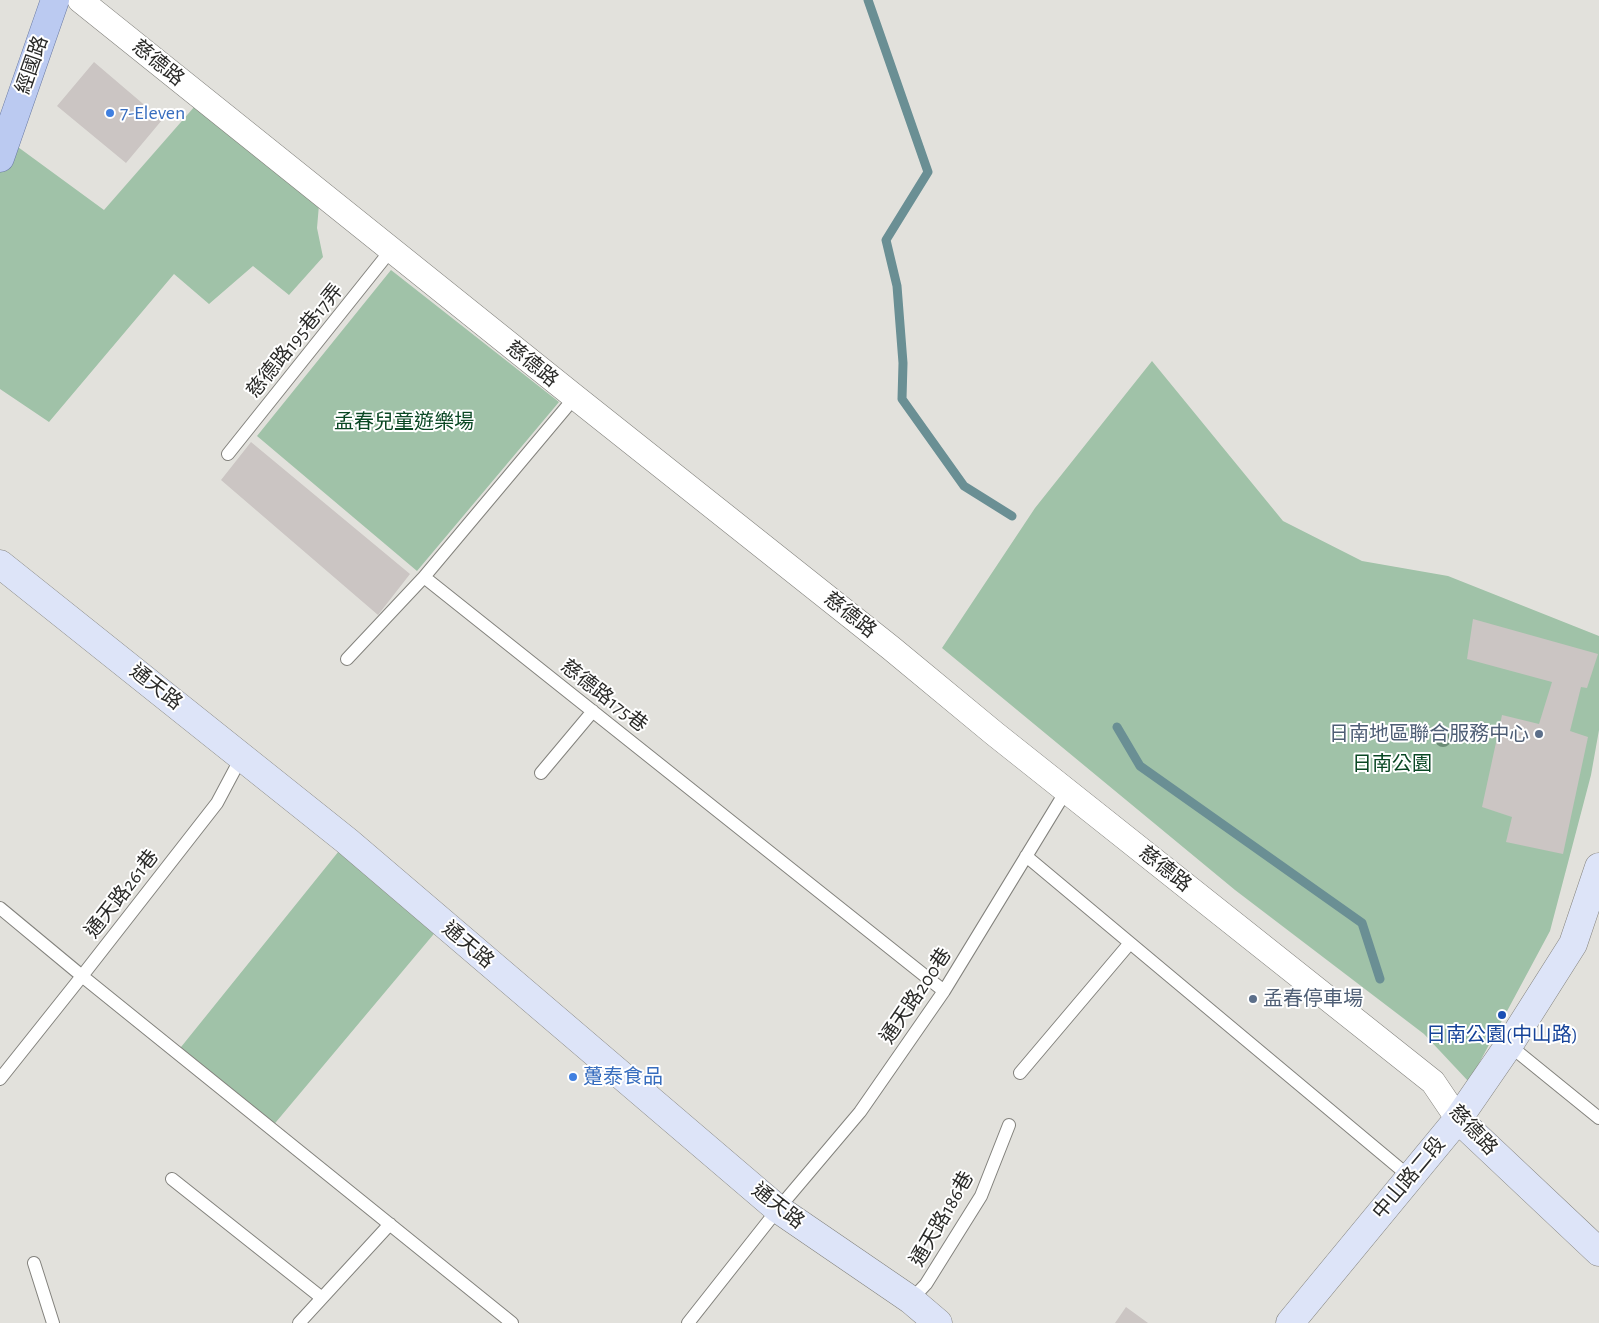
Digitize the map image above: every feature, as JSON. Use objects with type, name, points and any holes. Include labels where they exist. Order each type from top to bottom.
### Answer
[{"type":"main road","name":"經國路","points":[[0,158],[55,0]]},
{"type":"main road","name":"通天路","points":[[0,564],[347,841],[778,1209],[912,1300],[938,1323]]},
{"type":"main road","name":"中山路二段","points":[[1290,1323],[1458,1119],[1509,1045],[1573,944],[1599,868]]},
{"type":"main road","name":"慈德路","points":[[1458,1119],[1599,1252]]},
{"type":"street","name":"慈德路","points":[[80,0],[575,398],[891,648],[1066,791],[1433,1082],[1458,1119]]},
{"type":"lane","name":"慈德路195巷17弄","points":[[228,454],[392,250]]},
{"type":"lane","points":[[347,659],[424,577],[575,398]]},
{"type":"lane","name":"慈德路175巷","points":[[424,577],[944,991]]},
{"type":"lane","points":[[541,773],[593,711]]},
{"type":"lane","name":"通天路261巷","points":[[0,1080],[217,803],[242,756]]},
{"type":"lane","name":"通天路200巷","points":[[688,1323],[778,1209],[860,1112],[944,991],[1066,791]]},
{"type":"lane","points":[[1026,856],[1410,1177]]},
{"type":"lane","points":[[4,912],[512,1323]]},
{"type":"lane","points":[[1020,1073],[1130,943]]},
{"type":"lane","points":[[1509,1045],[1599,1118]]},
{"type":"lane","name":"通天路186巷","points":[[912,1300],[926,1284],[981,1196],[1008,1125]]},
{"type":"lane","points":[[172,1179],[322,1298]]},
{"type":"lane","points":[[299,1323],[390,1224]]},
{"type":"lane","points":[[34,1263],[53,1323]]},
{"type":"green space","points":[[202,98],[320,193],[317,228],[323,257],[289,295],[253,266],[209,304],[174,274],[49,422],[0,389],[0,158],[7,139],[104,210]]},
{"type":"green space","name":"孟春兒童遊樂場","points":[[391,270],[559,402],[417,571],[257,436]]},
{"type":"green space","name":"日南公園","points":[[1152,361],[1283,521],[1362,561],[1448,576],[1599,636],[1599,730],[1591,775],[1550,931],[1469,1082],[1424,1034],[1235,890],[942,648],[1035,508]]},
{"type":"green space","points":[[347,841],[443,923],[271,1128],[177,1052]]},
{"type":"building","name":"7-Eleven","points":[[94,62],[162,120],[126,163],[57,106]]},
{"type":"building","points":[[251,442],[410,574],[378,615],[221,480]]},
{"type":"building","name":"日南地區聯合服務中心","points":[[1473,619],[1598,654],[1587,688],[1581,687],[1570,731],[1588,737],[1563,854],[1506,842],[1512,817],[1482,807],[1502,715],[1539,724],[1552,682],[1467,659]]},
{"type":"building","points":[[1126,1307],[1148,1323],[1115,1323]]},
{"type":"waterway","points":[[868,0],[928,172],[886,240],[897,286],[903,363],[902,399],[964,486],[1012,516]]},
{"type":"waterway","points":[[1117,727],[1140,766],[1362,923],[1380,979]]},
{"type":"place","name":"7-Eleven","points":[[110,113]]},
{"type":"place","name":"日南地區聯合服務中心","points":[[1539,734]]},
{"type":"place","name":"孟春停車場","points":[[1253,999]]},
{"type":"place","name":"日南公園(中山路)","points":[[1502,1015]]},
{"type":"place","name":"躉泰食品","points":[[573,1077]]}]
